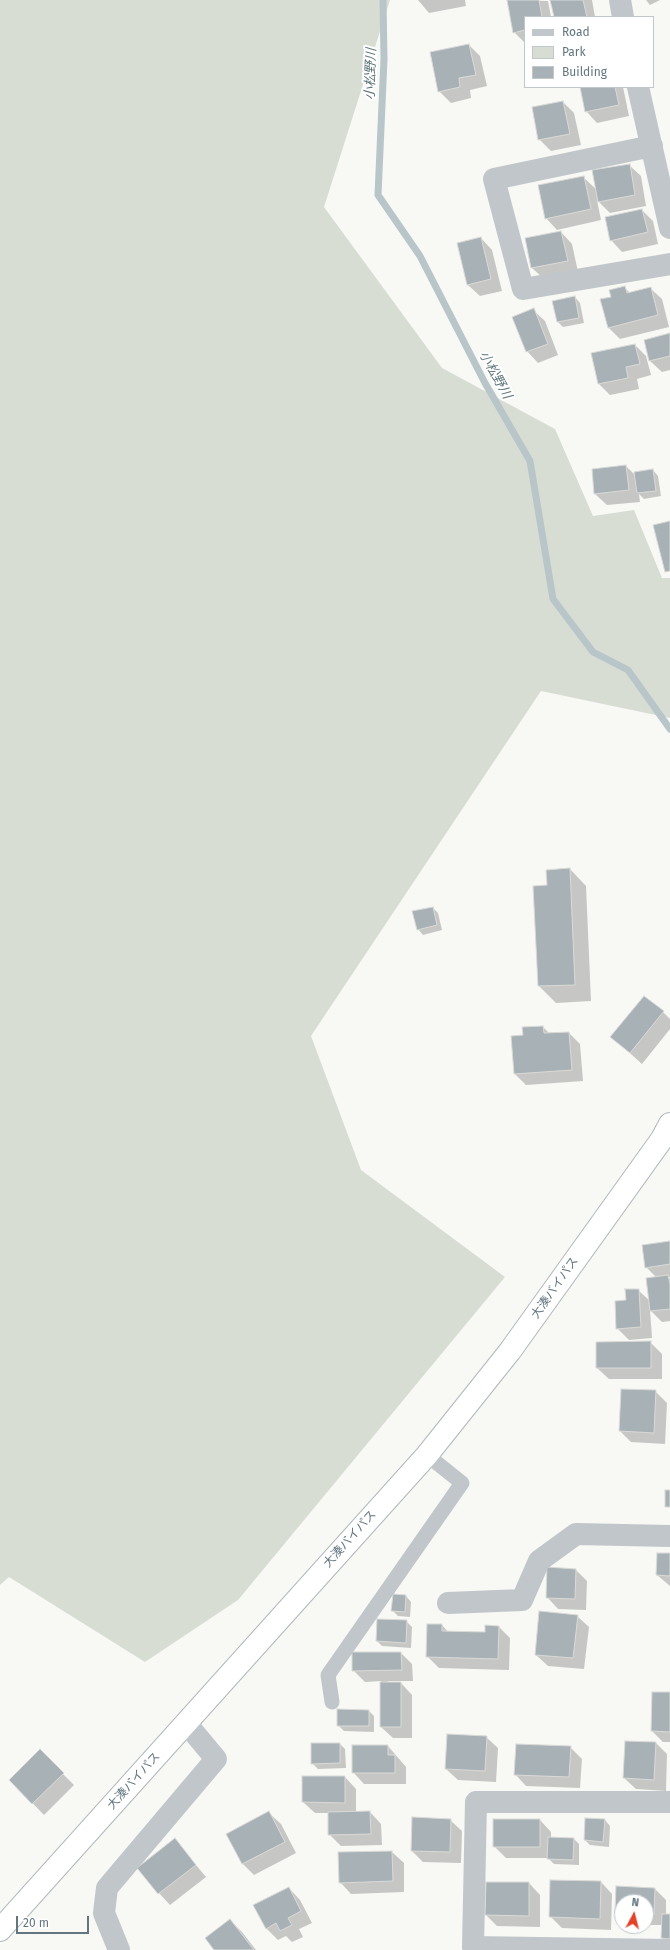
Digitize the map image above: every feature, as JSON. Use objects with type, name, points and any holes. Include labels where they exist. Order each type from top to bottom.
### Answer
[{"type":"highway","name":"大湊バイパス","points":[[0,1930],[426,1455],[510,1351],[662,1139],[670,1124]]},
{"type":"street","points":[[620,0],[623,16]]},
{"type":"street","points":[[638,88],[670,228]]},
{"type":"street","points":[[652,146],[494,179],[523,289],[670,264]]},
{"type":"street","points":[[448,1603],[522,1600],[539,1562],[576,1534],[670,1536]]},
{"type":"street","points":[[119,1950],[104,1913],[107,1888],[216,1759],[186,1723]]},
{"type":"street","points":[[670,1802],[476,1802],[473,1947],[670,1950]]},
{"type":"lane","points":[[332,1702],[328,1675],[462,1483],[426,1455]]},
{"type":"green space","points":[[0,0],[390,0],[324,207],[442,368],[555,429],[593,516],[634,510],[662,578],[670,578],[670,718],[541,691],[311,1036],[361,1170],[505,1277],[238,1600],[145,1662],[9,1577],[0,1585]]},
{"type":"building","points":[[507,0],[539,0],[542,16],[524,16],[524,30],[513,33]]},
{"type":"building","points":[[550,0],[583,0],[587,16],[554,16]]},
{"type":"building","points":[[469,44],[476,75],[459,78],[460,87],[438,92],[430,52]]},
{"type":"building","points":[[580,88],[615,88],[619,105],[585,112]]},
{"type":"building","points":[[563,101],[570,134],[538,140],[532,107]]},
{"type":"building","points":[[630,164],[635,195],[598,202],[592,170]]},
{"type":"building","points":[[584,176],[591,209],[545,219],[538,185]]},
{"type":"building","points":[[642,209],[648,232],[610,241],[605,217]]},
{"type":"building","points":[[561,231],[568,261],[531,268],[525,238]]},
{"type":"building","points":[[481,237],[491,279],[467,285],[457,243]]},
{"type":"building","points":[[625,286],[627,293],[651,287],[658,315],[608,328],[600,299],[611,297],[609,290]]},
{"type":"building","points":[[575,296],[579,318],[557,322],[552,301]]},
{"type":"building","points":[[534,308],[548,344],[526,352],[512,317]]},
{"type":"building","points":[[670,333],[670,356],[649,361],[644,340]]},
{"type":"building","points":[[635,344],[640,364],[626,367],[628,378],[598,384],[591,353]]},
{"type":"building","points":[[626,465],[629,490],[594,494],[592,469]]},
{"type":"building","points":[[653,469],[656,491],[637,493],[634,472]]},
{"type":"building","points":[[670,521],[670,571],[665,572],[653,525]]},
{"type":"building","points":[[570,868],[575,985],[538,986],[533,886],[547,885],[546,870]]},
{"type":"building","points":[[433,907],[437,925],[417,930],[412,911]]},
{"type":"building","points":[[644,996],[664,1011],[630,1053],[610,1037]]},
{"type":"building","points":[[543,1026],[544,1033],[569,1032],[572,1070],[514,1074],[511,1036],[523,1035],[522,1027]]},
{"type":"building","points":[[670,1241],[670,1264],[645,1268],[642,1245]]},
{"type":"building","points":[[668,1275],[670,1284],[670,1309],[650,1311],[646,1278]]},
{"type":"building","points":[[625,1289],[639,1289],[641,1327],[616,1329],[615,1301],[626,1300]]},
{"type":"building","points":[[651,1341],[651,1368],[596,1368],[596,1342]]},
{"type":"building","points":[[621,1389],[656,1390],[654,1433],[619,1431]]},
{"type":"building","points":[[665,1490],[670,1490],[670,1507],[665,1507]]},
{"type":"building","points":[[657,1553],[670,1553],[670,1576],[656,1575]]},
{"type":"building","points":[[547,1567],[576,1569],[575,1599],[546,1598]]},
{"type":"building","points":[[393,1594],[406,1595],[405,1612],[391,1611]]},
{"type":"building","points":[[539,1611],[578,1615],[573,1658],[535,1655]]},
{"type":"building","points":[[377,1619],[407,1620],[406,1643],[376,1641]]},
{"type":"building","points":[[427,1624],[442,1624],[442,1631],[485,1632],[485,1625],[499,1626],[498,1659],[426,1657]]},
{"type":"building","points":[[352,1652],[401,1652],[402,1670],[352,1671]]},
{"type":"building","points":[[380,1682],[401,1682],[401,1727],[380,1727]]},
{"type":"building","points":[[652,1692],[670,1692],[670,1732],[651,1731]]},
{"type":"building","points":[[337,1709],[369,1710],[369,1726],[337,1726]]},
{"type":"building","points":[[447,1734],[487,1736],[485,1771],[445,1769]]},
{"type":"building","points":[[625,1741],[656,1742],[654,1780],[623,1778]]},
{"type":"building","points":[[311,1743],[340,1743],[340,1763],[311,1764]]},
{"type":"building","points":[[516,1744],[571,1746],[569,1777],[514,1775]]},
{"type":"building","points":[[352,1745],[388,1745],[388,1755],[395,1755],[395,1773],[352,1773]]},
{"type":"building","points":[[40,1749],[64,1773],[32,1804],[9,1780]]},
{"type":"building","points":[[302,1776],[345,1776],[345,1803],[302,1802]]},
{"type":"building","points":[[269,1811],[285,1842],[242,1864],[226,1834]]},
{"type":"building","points":[[370,1811],[371,1834],[328,1835],[328,1812]]},
{"type":"building","points":[[412,1817],[451,1819],[450,1852],[411,1851]]},
{"type":"building","points":[[585,1818],[605,1819],[603,1842],[584,1840]]},
{"type":"building","points":[[493,1819],[540,1819],[540,1847],[493,1847]]},
{"type":"building","points":[[548,1837],[574,1838],[573,1860],[547,1859]]},
{"type":"building","points":[[175,1838],[196,1865],[158,1894],[137,1868]]},
{"type":"building","points":[[392,1851],[393,1881],[339,1883],[338,1852]]},
{"type":"building","points":[[550,1880],[601,1881],[600,1919],[549,1917]]},
{"type":"building","points":[[486,1882],[529,1882],[529,1916],[485,1915]]},
{"type":"building","points":[[616,1886],[655,1888],[654,1915],[654,1894],[616,1894]]},
{"type":"building","points":[[289,1887],[301,1911],[288,1918],[292,1925],[280,1931],[276,1923],[266,1929],[253,1905]]},
{"type":"building","points":[[662,1914],[670,1914],[670,1939],[661,1938]]},
{"type":"building","points":[[230,1919],[254,1950],[214,1950],[205,1938]]},
{"type":"waterway","name":"小松野川","points":[[383,0],[384,59],[378,195],[420,256],[485,383],[530,461],[553,599],[593,652],[628,670],[670,729]]}]
